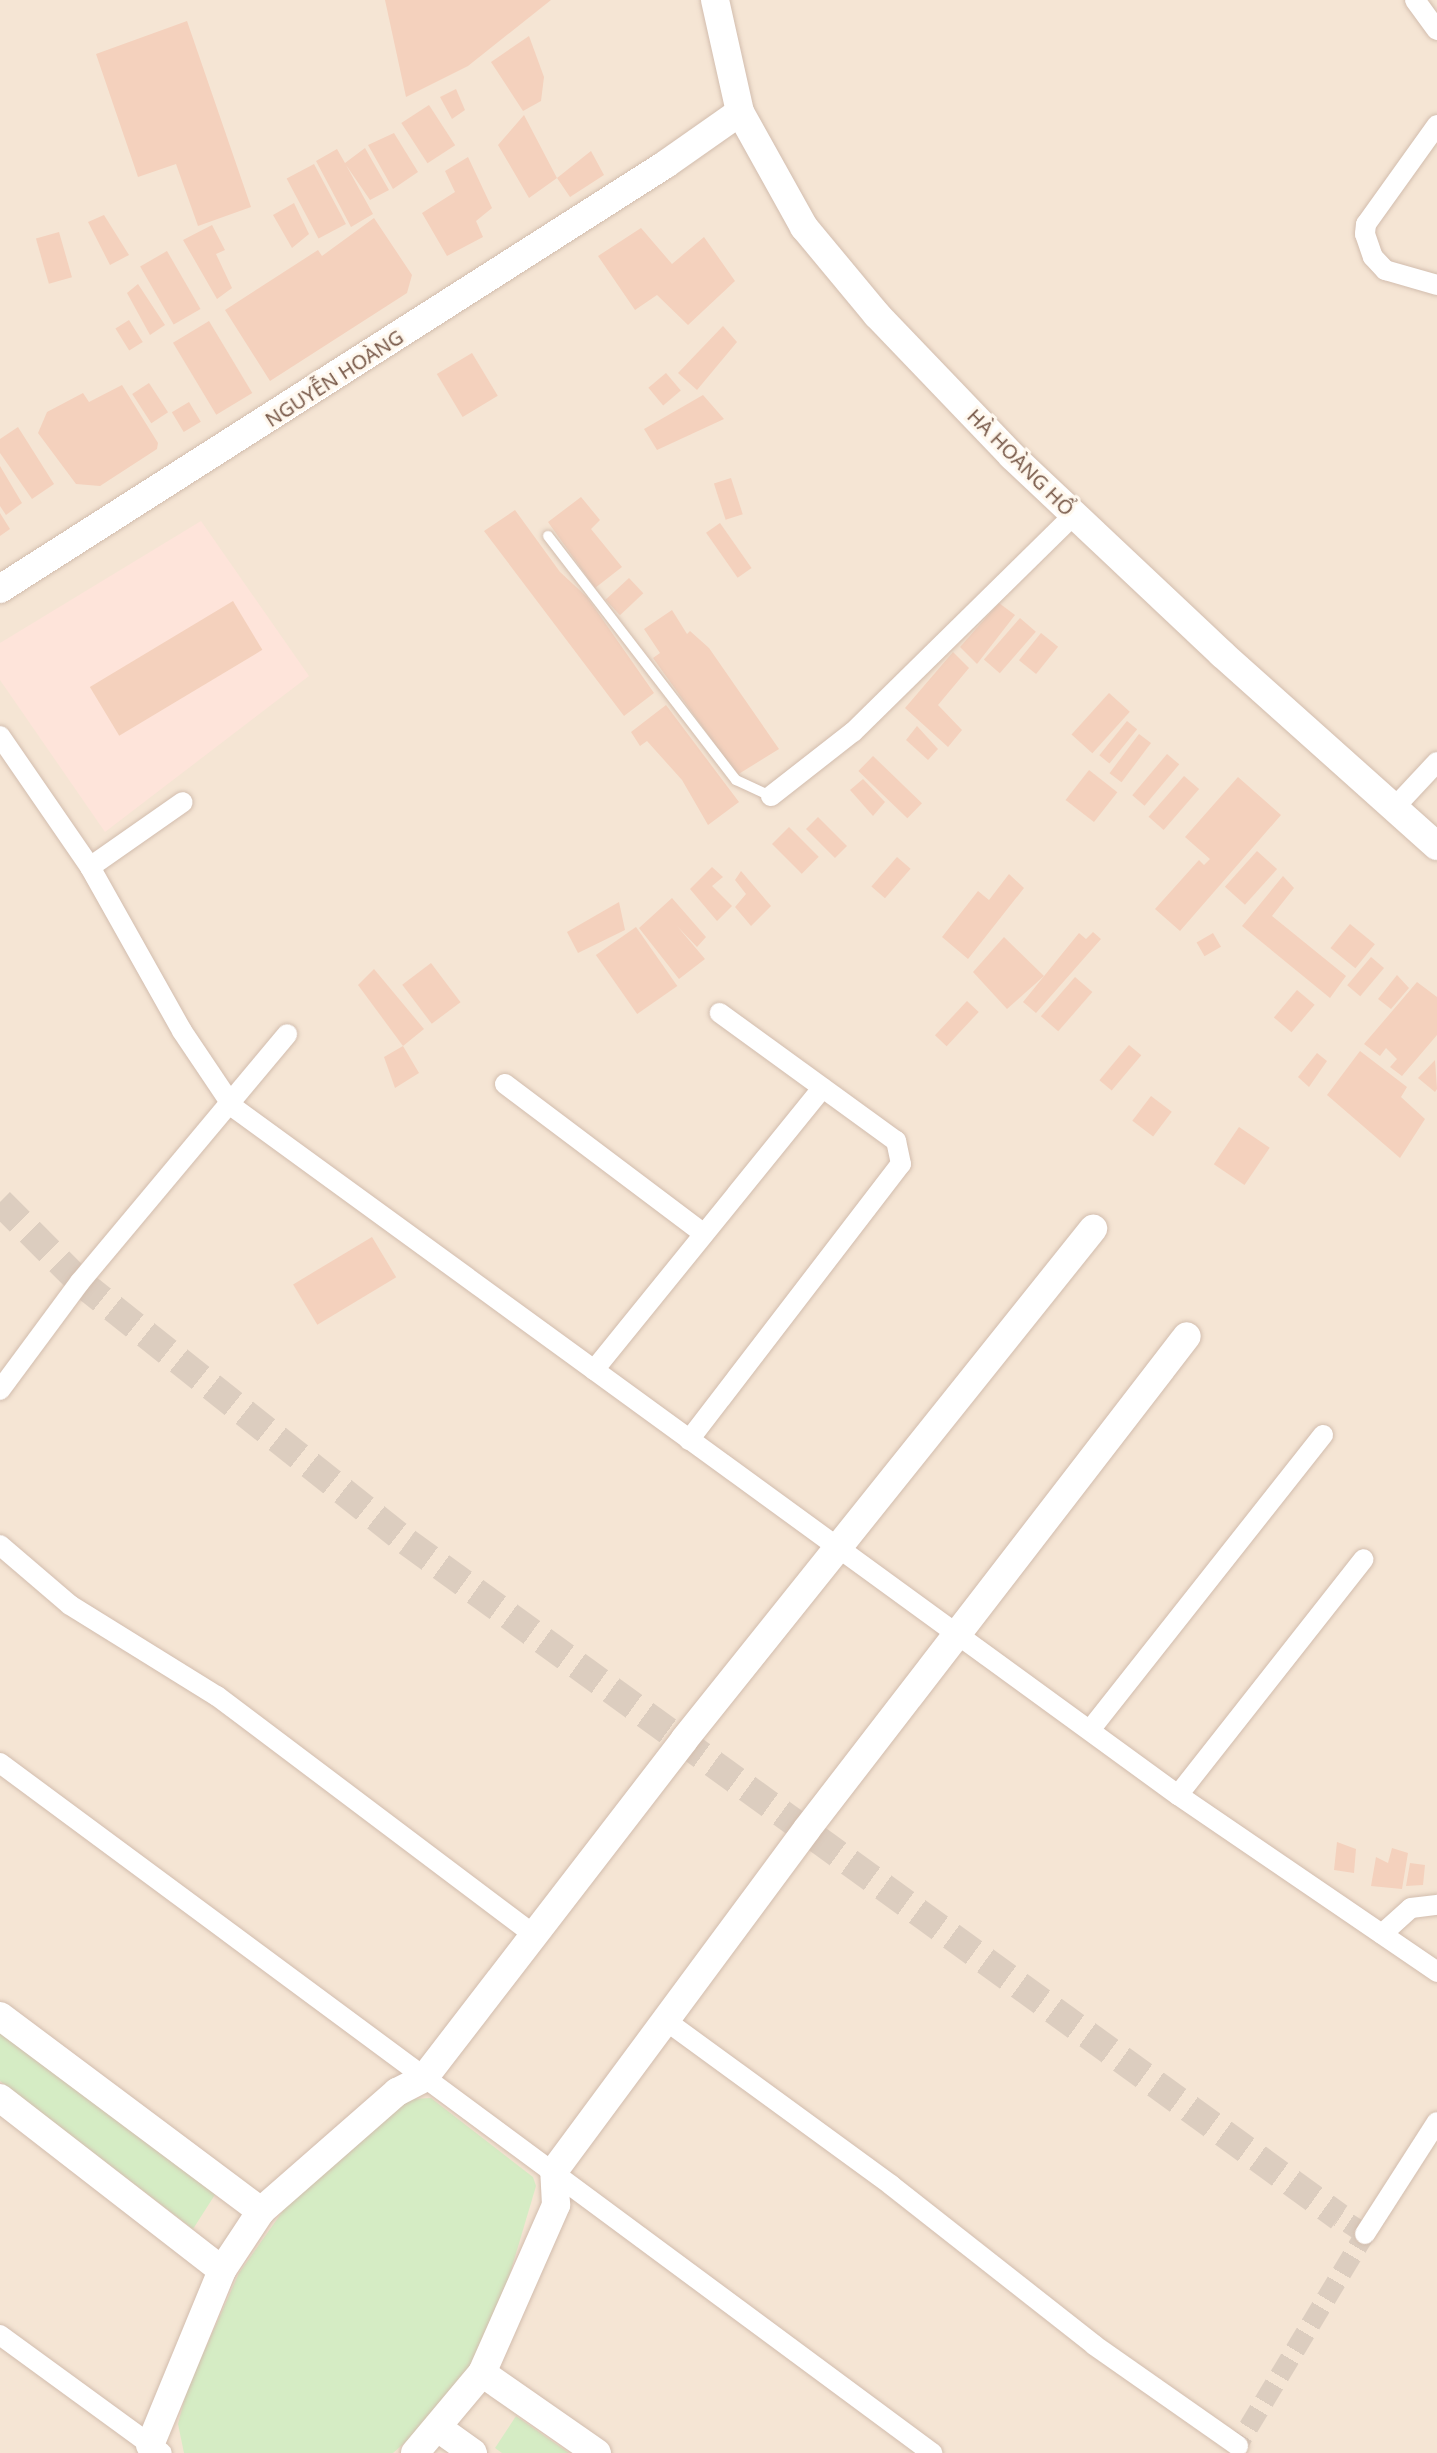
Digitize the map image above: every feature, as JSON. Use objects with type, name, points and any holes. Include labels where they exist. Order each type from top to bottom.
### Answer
[{"type":"street","name":"HÀ HOÀNG HỔ","points":[[715,0],[740,112],[804,227],[877,315],[1074,515],[1437,846]]},
{"type":"street","points":[[1415,0],[1437,30]]},
{"type":"street","name":"NGUYỄN HOÀNG","points":[[0,589],[666,164],[740,112]]},
{"type":"street","points":[[1437,125],[1366,224],[1365,234],[1373,257],[1385,270],[1437,285]]},
{"type":"street","points":[[771,796],[853,732],[1074,515]]},
{"type":"street","points":[[0,736],[90,867],[182,1031],[231,1103],[956,1636],[1178,1795],[1437,1972]]},
{"type":"street","points":[[1394,808],[1437,762]]},
{"type":"street","points":[[90,867],[183,802]]},
{"type":"street","points":[[689,1440],[901,1164],[896,1141],[720,1013]]},
{"type":"street","points":[[0,1390],[80,1282],[287,1034]]},
{"type":"street","points":[[505,1084],[704,1234]]},
{"type":"street","points":[[594,1370],[822,1088]]},
{"type":"street","points":[[0,2335],[152,2450],[222,2270],[261,2211],[397,2092],[424,2078],[533,1934],[1093,1229]]},
{"type":"street","points":[[415,2453],[482,2373],[556,2205],[554,2171],[956,1636],[1187,1336]]},
{"type":"street","points":[[1090,1730],[1323,1435]]},
{"type":"street","points":[[0,1545],[70,1605],[217,1696],[533,1934]]},
{"type":"street","points":[[1178,1795],[1364,1559]]},
{"type":"street","points":[[0,1763],[932,2453]]},
{"type":"street","points":[[1382,1934],[1411,1908],[1437,1905]]},
{"type":"street","points":[[0,2016],[261,2211]]},
{"type":"street","points":[[665,2020],[891,2185],[1094,2345],[1238,2446]]},
{"type":"street","points":[[0,2098],[222,2270]]},
{"type":"street","points":[[1365,2234],[1437,2122]]},
{"type":"street","points":[[482,2373],[597,2453]]},
{"type":"street","points":[[438,2428],[473,2453]]},
{"type":"lane","points":[[548,536],[736,780],[771,796]]},
{"type":"shaded area","points":[[0,0],[1437,0],[1437,2453],[0,2453]]},
{"type":"shaded area","points":[[201,521],[309,676],[105,832],[0,680],[0,643]]},
{"type":"green space","points":[[0,2029],[218,2190],[193,2229],[0,2081]]},
{"type":"green space","points":[[431,2098],[533,2177],[536,2186],[509,2277],[469,2368],[424,2426],[393,2453],[184,2453],[178,2424],[187,2390],[239,2273],[290,2201],[396,2107],[412,2099]]},
{"type":"green space","points":[[516,2416],[569,2453],[502,2453],[495,2448]]},
{"type":"building","points":[[385,0],[551,0],[468,66],[406,97]]},
{"type":"building","points":[[187,21],[251,207],[198,226],[176,164],[138,177],[96,54]]},
{"type":"building","points":[[529,36],[544,77],[541,101],[523,111],[491,62]]},
{"type":"building","points":[[456,89],[465,110],[452,119],[440,97]]},
{"type":"building","points":[[429,105],[455,145],[427,163],[401,123]]},
{"type":"building","points":[[524,115],[557,178],[529,198],[498,145]]},
{"type":"building","points":[[394,133],[418,172],[393,189],[368,145]]},
{"type":"building","points":[[365,148],[389,190],[370,200],[346,165],[373,214],[351,227],[316,161],[337,149],[345,163]]},
{"type":"building","points":[[591,151],[604,175],[570,197],[557,178]]},
{"type":"building","points":[[468,157],[492,208],[476,221],[483,237],[447,256],[422,213],[455,192],[445,171]]},
{"type":"building","points":[[314,164],[346,224],[319,239],[287,179]]},
{"type":"building","points":[[294,203],[309,234],[292,248],[273,215]]},
{"type":"building","points":[[104,215],[129,255],[110,265],[88,222]]},
{"type":"building","points":[[374,218],[412,275],[407,293],[270,381],[225,310],[318,250],[322,256]]},
{"type":"building","points":[[212,225],[225,250],[216,254],[232,288],[217,299],[183,240]]},
{"type":"building","points":[[641,228],[672,264],[704,237],[735,281],[688,325],[657,295],[635,310],[598,256]]},
{"type":"building","points":[[59,232],[72,277],[49,284],[36,239]]},
{"type":"building","points":[[167,251],[200,309],[174,325],[140,266]]},
{"type":"building","points":[[138,284],[165,325],[150,335],[127,293]]},
{"type":"building","points":[[129,320],[143,342],[129,351],[115,328]]},
{"type":"building","points":[[209,321],[252,393],[216,415],[173,343]]},
{"type":"building","points":[[723,326],[737,342],[697,390],[678,373]]},
{"type":"building","points":[[472,353],[498,396],[463,417],[437,374]]},
{"type":"building","points":[[666,373],[681,391],[663,405],[648,388]]},
{"type":"building","points":[[149,383],[168,412],[151,423],[132,394]]},
{"type":"building","points":[[122,385],[158,443],[157,449],[100,486],[76,484],[38,433],[47,412],[83,393],[89,402]]},
{"type":"building","points":[[703,395],[724,419],[657,450],[644,429]]},
{"type":"building","points":[[189,402],[201,422],[184,432],[172,412]]},
{"type":"building","points":[[18,427],[54,484],[32,499],[0,453],[0,439]]},
{"type":"building","points":[[0,466],[22,503],[6,515],[0,506]]},
{"type":"building","points":[[731,478],[743,514],[726,520],[714,484]]},
{"type":"building","points":[[581,497],[600,520],[591,529],[622,567],[595,588],[548,522]]},
{"type":"building","points":[[515,510],[560,572],[587,597],[654,693],[624,716],[484,531]]},
{"type":"building","points":[[0,513],[10,529],[0,536]]},
{"type":"building","points":[[720,523],[752,568],[738,578],[706,533]]},
{"type":"building","points":[[629,578],[643,593],[620,615],[606,600]]},
{"type":"building","points":[[233,601],[262,650],[119,736],[90,687]]},
{"type":"building","points":[[999,603],[1015,615],[977,664],[960,647]]},
{"type":"building","points":[[672,610],[687,634],[690,631],[709,648],[779,749],[737,775],[653,658],[660,653],[644,629]]},
{"type":"building","points":[[1020,618],[1036,632],[1000,673],[984,660]]},
{"type":"building","points":[[1041,633],[1058,647],[1036,674],[1019,660]]},
{"type":"building","points":[[953,652],[969,668],[938,705],[962,730],[948,747],[905,708]]},
{"type":"building","points":[[1109,693],[1130,712],[1092,753],[1072,735]]},
{"type":"building","points":[[666,705],[739,802],[708,825],[682,780],[647,741],[640,746],[631,732]]},
{"type":"building","points":[[1127,721],[1137,729],[1109,763],[1099,755]]},
{"type":"building","points":[[917,726],[938,749],[928,760],[906,740]]},
{"type":"building","points":[[1139,734],[1151,743],[1121,782],[1110,773]]},
{"type":"building","points":[[1167,754],[1179,764],[1145,806],[1132,795]]},
{"type":"building","points":[[873,756],[922,803],[907,818],[858,771]]},
{"type":"building","points":[[1089,770],[1117,792],[1094,822],[1066,800]]},
{"type":"building","points":[[1184,776],[1199,789],[1164,830],[1149,817]]},
{"type":"building","points":[[1238,777],[1281,815],[1180,931],[1155,909],[1199,860],[1204,865],[1210,859],[1185,837]]},
{"type":"building","points":[[863,779],[885,802],[873,816],[850,790]]},
{"type":"building","points":[[818,817],[847,846],[835,858],[806,829]]},
{"type":"building","points":[[789,827],[819,857],[802,874],[772,844]]},
{"type":"building","points":[[1257,851],[1277,869],[1245,905],[1225,887]]},
{"type":"building","points":[[897,857],[911,869],[885,898],[871,886]]},
{"type":"building","points":[[712,867],[723,877],[712,886],[732,906],[717,921],[690,889]]},
{"type":"building","points":[[741,871],[771,906],[751,926],[735,907],[746,894],[735,880]]},
{"type":"building","points":[[1009,874],[1024,888],[968,959],[942,937],[978,891],[989,900]]},
{"type":"building","points":[[1283,876],[1294,888],[1272,916],[1346,976],[1330,998],[1242,926]]},
{"type":"building","points":[[672,898],[706,937],[697,947],[677,926],[705,959],[679,979],[639,928]]},
{"type":"building","points":[[619,902],[625,930],[578,953],[567,932]]},
{"type":"building","points":[[1350,924],[1375,944],[1355,968],[1330,948]]},
{"type":"building","points":[[636,927],[677,986],[637,1014],[596,955]]},
{"type":"building","points":[[1093,932],[1101,939],[1036,1013],[1023,1002],[1079,933],[1086,939]]},
{"type":"building","points":[[1213,933],[1221,947],[1205,956],[1197,942]]},
{"type":"building","points":[[1004,937],[1044,976],[1007,1009],[973,972]]},
{"type":"building","points":[[1371,957],[1384,968],[1360,996],[1347,985]]},
{"type":"building","points":[[431,963],[460,1002],[432,1024],[402,985]]},
{"type":"building","points":[[374,969],[424,1029],[403,1046],[358,985]]},
{"type":"building","points":[[1397,975],[1409,988],[1391,1009],[1378,999]]},
{"type":"building","points":[[1075,977],[1092,992],[1058,1031],[1041,1016]]},
{"type":"building","points":[[1417,982],[1437,997],[1437,1035],[1402,1076],[1390,1067],[1397,1059],[1386,1048],[1380,1056],[1364,1044]]},
{"type":"building","points":[[1297,990],[1315,1005],[1291,1032],[1274,1018]]},
{"type":"building","points":[[967,1001],[979,1012],[947,1046],[935,1035]]},
{"type":"building","points":[[1129,1045],[1141,1055],[1112,1091],[1099,1080]]},
{"type":"building","points":[[403,1046],[419,1073],[395,1088],[384,1057]]},
{"type":"building","points":[[1360,1051],[1407,1087],[1401,1097],[1425,1119],[1400,1158],[1327,1095]]},
{"type":"building","points":[[1317,1053],[1327,1061],[1309,1087],[1298,1077]]},
{"type":"building","points":[[1435,1060],[1437,1089],[1435,1092],[1418,1078]]},
{"type":"building","points":[[1151,1096],[1172,1112],[1153,1136],[1132,1121]]},
{"type":"building","points":[[1239,1127],[1270,1148],[1245,1185],[1214,1164]]},
{"type":"building","points":[[372,1237],[396,1277],[317,1325],[293,1284]]},
{"type":"building","points":[[1337,1842],[1356,1849],[1354,1873],[1334,1870]]},
{"type":"building","points":[[1392,1848],[1408,1853],[1402,1889],[1371,1886],[1376,1857],[1388,1863]]},
{"type":"building","points":[[1410,1863],[1425,1865],[1423,1885],[1406,1886]]},
{"type":"tunnel","points":[[0,1202],[80,1282],[407,1542],[1339,2217]]},
{"type":"tunnel","points":[[1233,2453],[1365,2234],[1339,2217]]}]
